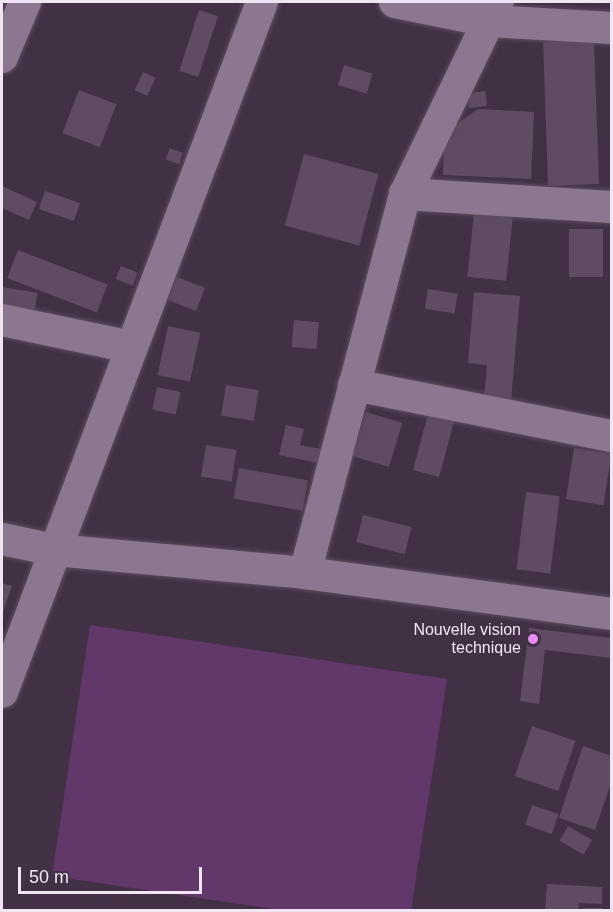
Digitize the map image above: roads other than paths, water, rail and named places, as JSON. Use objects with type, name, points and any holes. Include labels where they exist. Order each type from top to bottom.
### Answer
[{"type":"street","points":[[2,57],[25,2]]},
{"type":"street","points":[[2,692],[261,2]]},
{"type":"street","points":[[395,2],[493,11],[612,28]]},
{"type":"street","points":[[305,573],[405,194],[493,11]]},
{"type":"street","points":[[405,194],[612,207]]},
{"type":"street","points":[[2,320],[131,347]]},
{"type":"street","points":[[354,385],[612,436]]},
{"type":"street","points":[[2,539],[54,550],[305,573],[612,614]]},
{"type":"place","name":"Nouvelle vision technique","points":[[533,639]]}]
